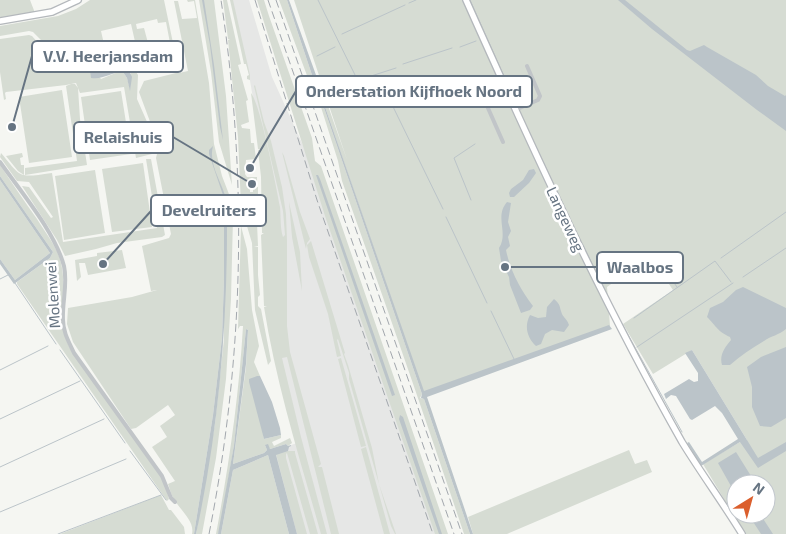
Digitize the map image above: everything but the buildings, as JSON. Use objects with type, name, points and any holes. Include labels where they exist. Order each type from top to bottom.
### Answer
[{"type":"main road","points":[[0,21],[52,12],[78,0]]},
{"type":"main road","name":"Langeweg","points":[[466,0],[515,110],[597,284],[683,443],[742,534]]},
{"type":"street","points":[[515,110],[538,100],[540,96],[526,66]]},
{"type":"street","points":[[501,78],[480,90],[503,142]]},
{"type":"street","name":"Molenwei","points":[[0,162],[59,250],[64,269],[63,320],[68,341],[162,476],[175,502]]},
{"type":"shaded area","points":[[0,0],[30,0],[35,13],[0,18]]},
{"type":"shaded area","points":[[90,0],[164,0],[173,43],[170,43],[166,22],[158,23],[157,19],[136,24],[137,29],[144,28],[148,43],[136,46],[131,24],[101,31],[106,53],[112,54],[113,58],[96,55],[72,70],[64,66],[50,42],[42,41],[33,32],[0,36],[0,26],[58,16],[76,9]]},
{"type":"shaded area","points":[[187,0],[195,0],[209,83],[214,144],[222,176],[232,202],[233,217],[231,299],[226,379],[216,458],[202,534],[196,534],[215,423],[224,339],[224,279],[222,338],[213,415],[194,534],[192,534],[189,520],[171,494],[168,484],[175,481],[152,447],[167,437],[160,426],[175,415],[168,405],[136,428],[131,429],[73,342],[67,324],[68,308],[132,297],[157,290],[151,291],[142,246],[169,238],[171,234],[156,158],[157,154],[154,154],[147,142],[152,127],[139,92],[144,81],[176,73],[171,48],[174,47],[179,73],[188,71],[174,1],[178,1],[182,19],[197,18],[194,1],[188,2]]},
{"type":"shaded area","points":[[199,0],[214,0],[226,96],[232,185],[219,142],[211,72]]},
{"type":"shaded area","points":[[202,0],[204,0],[214,65],[223,140],[210,45]]},
{"type":"shaded area","points":[[223,0],[227,0],[241,64],[238,65],[248,100],[246,101],[249,122],[241,125],[242,128],[250,129],[251,143],[254,143],[256,159],[246,160],[245,174],[247,177],[257,177],[257,181],[247,183],[250,183],[250,192],[253,192],[253,188],[258,187],[258,199],[256,200],[258,246],[254,247],[258,247],[260,295],[258,297],[258,306],[261,309],[271,361],[268,365],[255,310],[252,243],[241,206],[238,137],[228,40],[230,39],[228,39]]},
{"type":"shaded area","points":[[230,0],[233,0],[250,75],[250,80],[247,79],[249,75],[246,64],[244,64]]},
{"type":"shaded area","points":[[231,0],[249,0],[272,77],[317,176],[441,534],[293,534],[271,452],[297,443],[270,329],[264,248],[265,211],[262,150],[249,75]]},
{"type":"shaded area","points":[[257,0],[264,0],[312,138],[315,161],[321,166],[448,534],[435,534],[325,216]]},
{"type":"shaded area","points":[[279,0],[287,0],[317,90],[316,92],[311,80],[309,81]]},
{"type":"shaded area","points":[[287,0],[289,0],[321,89],[319,91],[317,90]]},
{"type":"shaded area","points":[[294,0],[786,0],[786,534],[745,534],[739,524],[776,524],[776,474],[726,474],[726,502],[703,464],[740,442],[747,440],[692,350],[653,374],[623,324],[673,290],[650,256],[607,287],[610,326],[424,394],[323,101],[326,100],[347,160]]},
{"type":"shaded area","points":[[618,0],[625,0],[687,50],[690,51],[704,45],[756,75],[768,86],[786,95],[786,131],[652,29]]},
{"type":"shaded area","points":[[32,36],[40,45],[49,46],[59,66],[69,72],[77,71],[98,58],[115,64],[132,65],[138,75],[137,99],[148,124],[145,143],[152,154],[136,158],[124,87],[80,93],[76,83],[6,92],[6,99],[4,100],[0,72],[0,39]],"holes":[[[90,64],[107,71],[131,72],[130,89],[123,72],[118,72],[101,79]]]},
{"type":"shaded area","points":[[89,62],[101,65],[107,71],[119,67],[128,68],[132,77],[130,91],[127,78],[123,72],[91,78]]},
{"type":"shaded area","points":[[75,84],[78,88],[80,119],[87,165],[25,175],[25,168],[77,161],[66,86]]},
{"type":"shaded area","points":[[254,86],[271,141],[282,187],[286,214],[287,326],[290,352],[321,464],[318,467],[322,467],[339,534],[331,534],[287,357],[282,358],[327,534],[321,534],[289,421],[269,336],[264,307],[267,307],[264,306],[261,235],[264,233],[262,233],[261,177],[258,150],[262,149],[258,149],[251,93],[264,129]],"holes":[[[265,131],[283,211],[285,235],[283,237],[280,207]]]},
{"type":"shaded area","points":[[62,90],[72,157],[29,163],[19,97]]},
{"type":"shaded area","points":[[121,91],[131,154],[90,160],[81,97]]},
{"type":"shaded area","points":[[323,101],[424,391],[609,325],[612,329],[427,397],[473,534],[470,534],[424,399],[421,398],[422,394]]},
{"type":"shaded area","points":[[322,102],[422,394],[420,398],[424,399],[470,534],[464,534],[342,181],[338,161],[320,104]]},
{"type":"shaded area","points":[[213,146],[212,159],[227,206],[227,267],[220,382],[204,496],[196,534],[194,534],[213,415],[222,338],[224,198],[209,154],[209,150]]},
{"type":"shaded area","points":[[282,152],[310,239],[306,249]]},
{"type":"shaded area","points":[[1,153],[17,172],[21,174],[32,176],[52,173],[63,242],[157,228],[146,159],[151,159],[165,235],[117,243],[65,256],[57,240],[22,186],[29,187],[51,218],[53,217],[29,182],[17,181],[0,157]]},
{"type":"shaded area","points":[[22,153],[23,157],[20,158],[21,165],[24,165],[24,175],[18,171],[6,156]]},
{"type":"shaded area","points":[[143,163],[152,227],[112,232],[102,169]]},
{"type":"shaded area","points":[[0,165],[53,243],[60,259],[63,271],[63,327],[72,352],[164,481],[169,499],[167,501],[17,284],[17,282],[50,258],[53,252],[0,176]]},
{"type":"shaded area","points":[[534,169],[536,173],[529,183],[514,197],[510,197],[511,189],[523,180],[529,170]]},
{"type":"shaded area","points":[[95,170],[105,233],[64,240],[55,176]]},
{"type":"shaded area","points":[[316,175],[320,179],[395,395],[392,396]]},
{"type":"shaded area","points":[[0,176],[53,252],[50,258],[14,284],[0,264],[0,259],[15,280],[50,253],[0,180]]},
{"type":"shaded area","points":[[0,180],[50,253],[15,280],[0,259]]},
{"type":"shaded area","points":[[289,202],[300,252],[302,291],[292,237]]},
{"type":"shaded area","points":[[507,202],[511,203],[508,222],[511,231],[508,237],[510,246],[506,250],[516,279],[533,306],[530,310],[521,313],[510,285],[509,277],[501,261],[499,248],[503,237],[502,213]]},
{"type":"shaded area","points":[[241,226],[247,249],[252,310],[259,346],[254,362],[260,376],[257,376],[264,439],[281,435],[281,438],[272,442],[274,446],[290,438],[292,443],[288,446],[286,444],[270,449],[265,445],[267,450],[264,453],[233,464],[246,367],[248,330],[246,329],[234,445],[220,529],[218,534],[216,534],[233,430],[239,378],[243,326],[240,326],[238,329]]},
{"type":"shaded area","points":[[311,241],[372,448],[379,484],[349,379],[349,373],[338,339],[341,356],[337,357],[328,314],[309,257],[307,245]]},
{"type":"shaded area","points":[[122,250],[126,268],[88,275],[85,263],[79,263],[81,277],[77,281],[75,260],[97,256],[97,253]]},
{"type":"shaded area","points":[[743,287],[786,308],[786,329],[755,346],[730,365],[722,365],[722,355],[731,340],[707,317],[710,308],[723,302],[736,290]]},
{"type":"shaded area","points":[[554,299],[559,304],[562,314],[569,325],[564,332],[552,330],[545,334],[541,344],[536,346],[527,332],[528,319],[530,315],[538,318],[546,317],[547,307]]},
{"type":"shaded area","points":[[246,329],[248,330],[246,364],[233,464],[264,453],[267,450],[265,445],[268,444],[270,449],[286,444],[288,446],[291,445],[288,451],[276,455],[297,534],[289,534],[268,455],[233,470],[221,534],[218,534],[234,445]]},
{"type":"shaded area","points":[[786,347],[786,418],[771,427],[760,426],[752,407],[752,387],[747,367],[761,357]]},
{"type":"shaded area","points":[[692,350],[758,458],[786,442],[786,451],[758,468],[740,442],[701,466],[687,443],[689,442],[702,462],[738,439],[722,413],[715,406],[692,420],[676,396],[671,395],[666,399],[664,394],[689,379],[694,382],[698,381],[698,373],[685,353]]},
{"type":"shaded area","points":[[341,358],[366,446],[361,447],[338,359]]},
{"type":"shaded area","points":[[260,376],[272,402],[281,435],[264,439],[249,382],[249,379]]},
{"type":"shaded area","points":[[400,415],[403,417],[442,534],[439,534],[399,419]]},
{"type":"shaded area","points":[[366,447],[390,534],[384,534],[361,449]]},
{"type":"shaded area","points":[[629,450],[635,464],[647,460],[652,472],[507,534],[473,534],[468,517]]},
{"type":"shaded area","points":[[285,451],[295,451],[318,534],[310,534],[287,453],[286,458],[307,534],[297,534],[276,454]]},
{"type":"shaded area","points":[[736,452],[750,474],[726,474],[726,477],[718,463]]},
{"type":"shaded area","points":[[268,455],[289,534],[221,534],[233,470]]},
{"type":"shaded area","points":[[379,484],[396,534],[391,526]]},
{"type":"shaded area","points":[[161,495],[169,510],[184,527],[185,534],[60,534]]},
{"type":"shaded area","points":[[754,524],[766,524],[773,534],[761,534]]},
{"type":"waterway","points":[[318,0],[358,81]]},
{"type":"waterway","points":[[409,3],[416,0]]},
{"type":"waterway","points":[[470,0],[503,74]]},
{"type":"waterway","points":[[342,34],[405,5]]},
{"type":"waterway","points":[[460,47],[476,41]]},
{"type":"waterway","points":[[317,56],[335,47]]},
{"type":"waterway","points":[[403,64],[452,48]]},
{"type":"waterway","points":[[368,77],[396,68]]},
{"type":"waterway","points":[[378,76],[443,209]]},
{"type":"waterway","points":[[506,78],[518,106]]},
{"type":"waterway","points":[[522,117],[580,240]]},
{"type":"waterway","points":[[471,200],[454,158],[475,144]]},
{"type":"waterway","points":[[721,258],[786,212]]},
{"type":"waterway","points":[[446,217],[487,303]]},
{"type":"waterway","points":[[583,245],[609,299]]},
{"type":"waterway","points":[[743,277],[786,248]]},
{"type":"waterway","points":[[657,259],[677,287]]},
{"type":"waterway","points":[[634,318],[715,261],[731,282]]},
{"type":"waterway","points":[[0,279],[8,275]]},
{"type":"waterway","points":[[15,283],[56,344]]},
{"type":"waterway","points":[[637,347],[733,283]]},
{"type":"waterway","points":[[491,311],[514,359]]},
{"type":"waterway","points":[[622,324],[682,432]]},
{"type":"waterway","points":[[0,370],[48,346]]},
{"type":"waterway","points":[[60,350],[125,443]]},
{"type":"waterway","points":[[0,419],[80,381]]},
{"type":"waterway","points":[[0,467],[104,419]]},
{"type":"waterway","points":[[130,451],[166,500]]},
{"type":"waterway","points":[[0,512],[126,459]]},
{"type":"waterway","points":[[58,534],[161,495]]},
{"type":"railway","points":[[209,534],[221,468],[229,401],[235,335],[238,268],[235,134],[230,67],[221,0]]},
{"type":"railway","points":[[255,0],[317,200],[433,534]]},
{"type":"railway","points":[[268,0],[454,534]]},
{"type":"railway","points":[[276,0],[462,534]]},
{"type":"place","name":"V.V. Heerjansdam","points":[[12,127]]},
{"type":"place","name":"Onderstation Kijfhoek Noord","points":[[250,168]]},
{"type":"place","name":"Relaishuis","points":[[252,184]]},
{"type":"place","name":"Develruiters","points":[[103,264]]},
{"type":"place","name":"Waalbos","points":[[505,267]]}]
